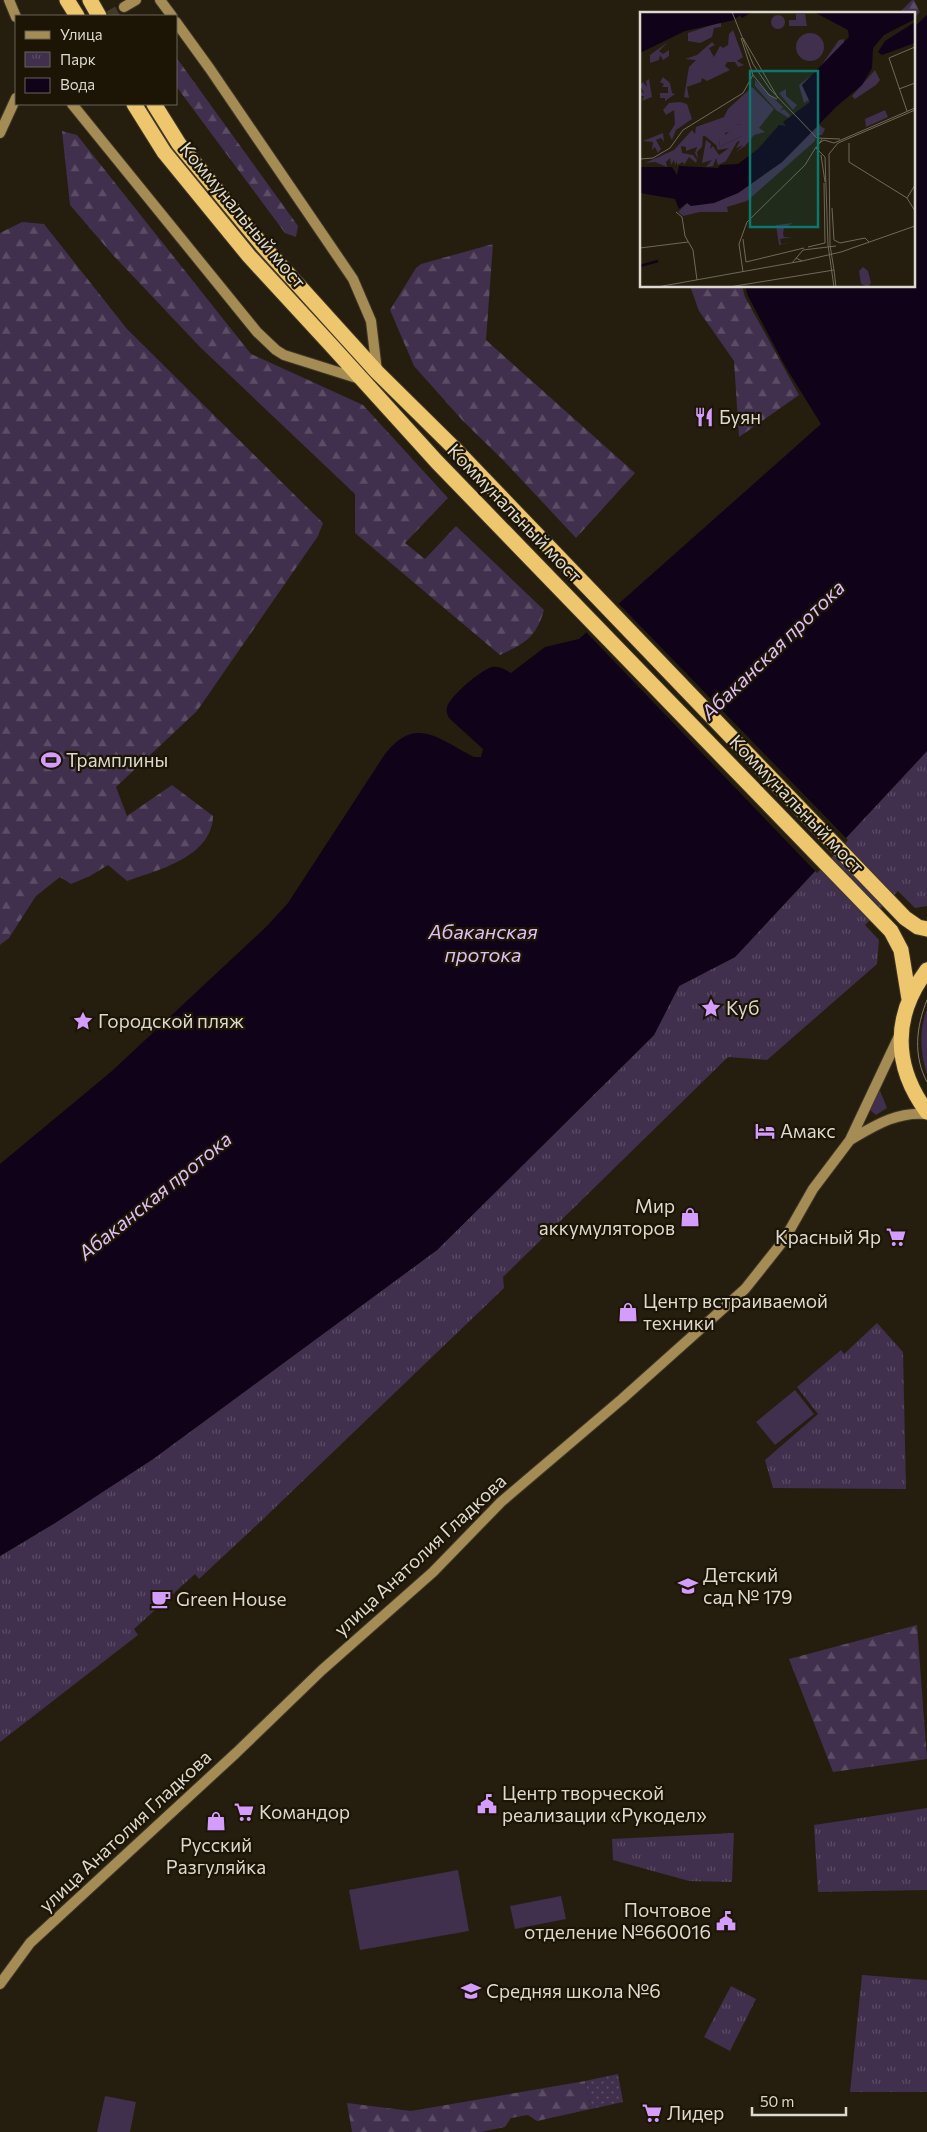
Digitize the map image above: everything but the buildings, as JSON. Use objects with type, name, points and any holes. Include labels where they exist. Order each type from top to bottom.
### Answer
[{"type":"highway","points":[[67,0],[76,15]]},
{"type":"highway","points":[[90,0],[98,15]]},
{"type":"highway","name":"Коммунальный мост","points":[[135,105],[164,152],[250,256],[371,376],[452,447],[905,918],[918,927],[927,929]]},
{"type":"highway","name":"Коммунальный мост","points":[[155,105],[179,144],[371,376],[437,462],[891,931],[901,950],[909,999]]},
{"type":"highway","points":[[927,970],[909,999],[901,1031],[902,1057],[908,1081],[927,1113]]},
{"type":"main road","points":[[9,0],[15,15]]},
{"type":"main road","points":[[124,7],[136,0]]},
{"type":"main road","points":[[160,0],[171,15]]},
{"type":"main road","points":[[73,105],[251,324],[276,350],[284,355],[371,376],[371,321],[353,279],[178,25]]},
{"type":"main road","points":[[0,133],[15,100]]},
{"type":"main road","points":[[850,1140],[901,1031]]},
{"type":"main road","points":[[850,1140],[895,1117],[927,1113]]},
{"type":"main road","name":"улица Анатолия Гладкова","points":[[0,1984],[30,1943],[236,1753],[322,1670],[433,1572],[501,1502],[622,1399],[745,1289],[784,1240],[813,1188],[850,1140]]},
{"type":"green space","points":[[914,0],[920,12],[914,18],[914,12],[900,12]]},
{"type":"green space","points":[[178,60],[298,226],[296,237],[285,233],[178,89]]},
{"type":"green space","points":[[62,131],[77,135],[251,354],[363,405],[448,498],[405,543],[425,559],[456,526],[544,610],[537,627],[523,643],[500,655],[355,533],[355,494],[200,347],[112,254],[70,205]]},
{"type":"green space","points":[[22,222],[44,224],[127,329],[323,523],[318,536],[197,711],[116,787],[127,816],[172,785],[213,816],[210,830],[204,842],[194,852],[181,860],[127,881],[108,865],[90,876],[71,884],[60,877],[36,896],[9,938],[0,945],[0,233]]},
{"type":"green space","points":[[493,244],[486,340],[635,473],[576,538],[503,460],[463,421],[414,366],[390,310],[416,268],[421,264]]},
{"type":"green space","points":[[691,288],[743,288],[745,297],[799,395],[739,437],[734,361],[699,311]]},
{"type":"green space","points":[[927,751],[927,906],[915,908],[898,891],[865,925],[879,940],[877,964],[767,1060],[728,1057],[503,1277],[504,1288],[258,1524],[199,1579],[195,1574],[134,1629],[138,1635],[0,1742],[0,1556],[55,1523],[153,1459],[437,1250],[654,1035],[679,986],[735,957]]},
{"type":"green space","points":[[927,1009],[927,1074],[921,1042],[924,1017]]},
{"type":"green space","points":[[879,1088],[887,1108],[876,1115],[870,1110]]},
{"type":"green space","points":[[877,1323],[903,1352],[906,1489],[773,1488],[765,1460],[818,1414],[797,1387],[841,1350],[844,1354]]},
{"type":"green space","points":[[795,1390],[814,1414],[775,1445],[756,1422]]},
{"type":"green space","points":[[917,1625],[927,1759],[833,1772],[789,1659]]},
{"type":"green space","points":[[927,1808],[927,1890],[818,1892],[814,1825]]},
{"type":"green space","points":[[734,1833],[732,1882],[689,1881],[613,1860],[612,1839]]},
{"type":"green space","points":[[458,1870],[469,1931],[360,1950],[349,1890]]},
{"type":"green space","points":[[561,1896],[566,1919],[515,1929],[510,1906]]},
{"type":"green space","points":[[862,1975],[927,1980],[927,2092],[850,2092]]},
{"type":"green space","points":[[731,1986],[756,1999],[730,2051],[704,2037]]},
{"type":"green space","points":[[618,2074],[623,2102],[591,2109],[585,2081]]},
{"type":"green space","points":[[585,2081],[591,2109],[537,2121],[528,2115],[511,2118],[505,2127],[481,2132],[352,2132],[347,2103],[411,2111]]},
{"type":"green space","points":[[105,2096],[136,2102],[130,2132],[97,2132]]},
{"type":"water","name":"Абаканская протока","points":[[927,15],[927,751],[735,957],[679,986],[654,1035],[437,1250],[153,1459],[55,1523],[0,1556],[0,1164],[112,1071],[267,926],[288,903],[385,754],[396,742],[407,735],[417,733],[428,734],[474,757],[481,757],[483,749],[447,714],[449,702],[460,690],[487,669],[497,667],[511,673],[545,647],[579,639],[821,424],[785,366],[746,288],[914,288],[914,27]]},
{"type":"pier","points":[[618,603],[848,840],[817,873],[585,631]]},
{"type":"tunnel","points":[[111,15],[124,7]]},
{"type":"tram line","points":[[927,1000],[918,1031],[918,1052],[927,1082]]},
{"type":"place","name":"Буян","points":[[704,417]]},
{"type":"place","name":"Трамплины","points":[[51,760]]},
{"type":"place","name":"Куб","points":[[711,1008]]},
{"type":"place","name":"Городской пляж","points":[[83,1021]]},
{"type":"place","name":"Амакс","points":[[765,1131]]},
{"type":"place","name":"Мир аккумуляторов","points":[[690,1217]]},
{"type":"place","name":"Красный Яр","points":[[896,1237]]},
{"type":"place","name":"Центр встраиваемой техники","points":[[628,1312]]},
{"type":"place","name":"Детский сад № 179","points":[[688,1586]]},
{"type":"place","name":"Green House","points":[[161,1599]]},
{"type":"place","name":"Центр творческой реализации «Рукодел»","points":[[487,1804]]},
{"type":"place","name":"Командор","points":[[244,1812]]},
{"type":"place","name":"Русский Разгуляйка","points":[[216,1821]]},
{"type":"place","name":"Почтовое отделение №660016","points":[[726,1921]]},
{"type":"place","name":"Средняя школа №6","points":[[471,1991]]},
{"type":"place","name":"Лидер","points":[[652,2113]]}]
